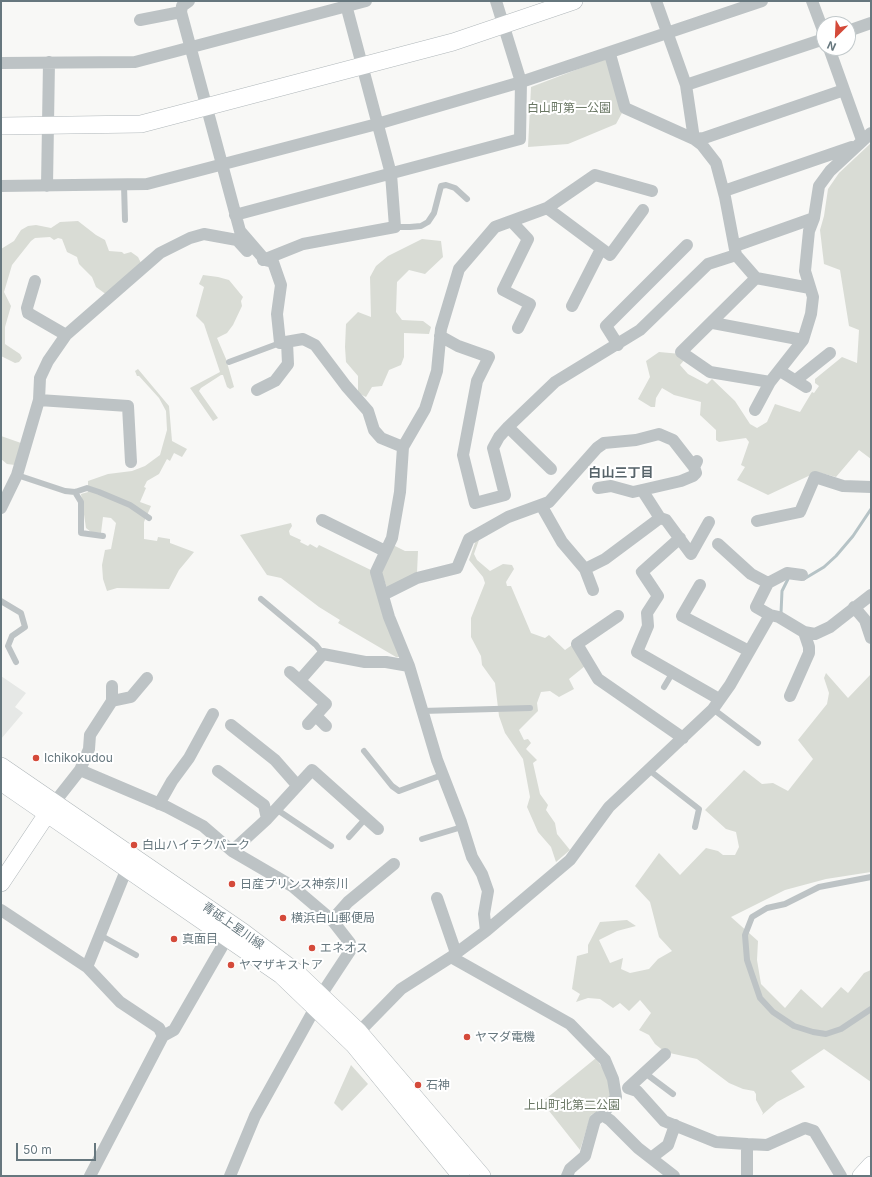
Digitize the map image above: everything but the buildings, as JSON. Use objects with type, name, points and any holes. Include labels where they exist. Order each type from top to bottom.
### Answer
[{"type":"main road","points":[[1,126],[141,124],[454,42],[574,1]]},
{"type":"main road","name":"青砥上星川線","points":[[1,766],[50,808],[127,868],[318,1002],[355,1036],[482,1176]]},
{"type":"main road","name":"青砥上星川線","points":[[1,782],[50,808],[243,932],[296,972],[318,1002]]},
{"type":"main road","points":[[1,883],[50,808]]},
{"type":"main road","name":"青砥上星川線","points":[[355,1036],[456,1173]]},
{"type":"main road","points":[[861,1176],[871,1165]]},
{"type":"street","points":[[189,1],[182,6],[181,12],[235,215],[240,231],[265,260]]},
{"type":"street","points":[[1,63],[136,62],[345,4],[366,1]]},
{"type":"street","points":[[235,215],[520,139],[521,82],[496,1]]},
{"type":"street","points":[[656,1],[666,33],[686,85],[694,139]]},
{"type":"street","points":[[1,186],[148,184],[377,124],[521,82],[610,54],[666,33],[762,1]]},
{"type":"street","points":[[812,1],[818,16]]},
{"type":"street","points":[[265,260],[303,244],[395,227],[391,174],[345,4]]},
{"type":"street","points":[[140,20],[181,12]]},
{"type":"street","points":[[856,28],[871,23]]},
{"type":"street","points":[[686,85],[816,43]]},
{"type":"street","points":[[610,54],[625,108],[694,139],[702,145],[716,163],[724,191],[736,251],[756,278],[810,288]]},
{"type":"street","points":[[832,56],[863,140]]},
{"type":"street","points":[[47,186],[49,62]]},
{"type":"street","points":[[694,139],[711,135],[844,90]]},
{"type":"street","points":[[724,191],[863,140]]},
{"type":"street","points":[[755,410],[770,382],[780,371],[795,348],[803,340],[811,314],[813,297],[805,271],[809,231],[814,218],[819,186],[830,171],[863,140]]},
{"type":"street","points":[[486,931],[484,914],[488,892],[482,874],[472,857],[462,826],[442,775],[408,666],[389,617],[376,572],[392,538],[400,492],[403,447],[425,409],[437,371],[440,336],[459,269],[495,227],[547,208],[595,175],[652,191]]},
{"type":"street","points":[[547,208],[610,255],[643,210]]},
{"type":"street","points":[[440,336],[458,346],[489,357],[477,381],[463,455],[475,503],[505,495],[493,448],[499,437],[508,427],[555,382],[618,345],[640,330],[708,264],[814,218]]},
{"type":"street","points":[[512,222],[528,239],[503,290],[530,304],[518,328]]},
{"type":"street","points":[[1,508],[17,475],[39,400],[40,378],[48,361],[66,335],[160,253],[190,238],[204,234],[236,240],[254,260],[273,262],[281,285],[277,314],[288,364],[275,381],[257,390]]},
{"type":"street","points":[[618,345],[606,326],[687,245]]},
{"type":"street","points":[[572,306],[601,249]]},
{"type":"street","points":[[756,278],[681,352],[710,372],[770,382]]},
{"type":"street","points":[[34,282],[27,308],[28,313],[66,335]]},
{"type":"street","points":[[712,323],[803,340]]},
{"type":"street","points":[[283,342],[303,339],[315,345],[346,386],[368,411],[374,430],[381,438],[403,447]]},
{"type":"street","points":[[780,371],[801,384],[830,354]]},
{"type":"street","points":[[39,400],[128,406],[131,462]]},
{"type":"street","points":[[508,427],[551,469]]},
{"type":"street","points":[[383,595],[417,578],[457,568],[469,539],[508,517],[549,502],[586,459],[604,443],[636,440],[659,434],[667,436],[696,464],[696,473],[693,476],[681,481],[633,492],[611,486],[598,488]]},
{"type":"street","points":[[757,520],[800,512],[815,477],[843,486],[871,487]]},
{"type":"street","points":[[642,490],[660,518],[666,520],[691,554],[709,522]]},
{"type":"street","points":[[541,505],[562,542],[585,568],[593,590]]},
{"type":"street","points":[[585,568],[605,560],[660,518]]},
{"type":"street","points":[[322,520],[385,551]]},
{"type":"street","points":[[680,538],[642,572],[658,596],[648,613],[648,626],[637,652],[673,672],[716,704]]},
{"type":"street","points":[[718,544],[751,574],[768,583]]},
{"type":"street","points":[[802,575],[787,572],[768,583],[756,607],[770,615],[779,617],[804,632],[811,634],[820,633],[871,595]]},
{"type":"street","points":[[700,585],[682,616],[749,651]]},
{"type":"street","points":[[854,607],[866,620],[871,638]]},
{"type":"street","points":[[355,1036],[401,989],[453,955],[486,931],[570,860],[609,807],[683,738],[716,704],[770,615]]},
{"type":"street","points":[[618,616],[577,644],[598,679],[683,738]]},
{"type":"street","points":[[790,696],[809,653],[809,647],[804,632]]},
{"type":"street","points":[[300,680],[323,654],[365,662],[386,662],[408,666]]},
{"type":"street","points":[[290,672],[326,704],[312,720],[326,726]]},
{"type":"street","points":[[112,701],[131,697],[147,678]]},
{"type":"street","points":[[50,808],[80,770],[89,749],[90,735],[112,701],[112,686]]},
{"type":"street","points":[[159,804],[172,780],[189,758],[213,714]]},
{"type":"street","points":[[231,725],[275,760],[297,785]]},
{"type":"street","points":[[80,770],[159,804],[203,826],[232,851],[292,886],[332,920],[350,943],[350,951],[318,1002],[255,1116],[230,1176]]},
{"type":"street","points":[[232,851],[267,819],[312,770],[378,829]]},
{"type":"street","points":[[218,771],[264,805],[267,819]]},
{"type":"street","points":[[332,920],[348,902],[394,864]]},
{"type":"street","points":[[87,967],[127,868]]},
{"type":"street","points":[[438,898],[453,955],[570,1024],[605,1060],[613,1079],[616,1097]]},
{"type":"street","points":[[1,910],[87,967],[120,1002],[159,1028],[163,1036]]},
{"type":"street","points":[[90,1176],[163,1036],[174,1030],[227,938]]},
{"type":"street","points":[[566,1176],[570,1169],[585,1156],[595,1120],[602,1115],[616,1097],[665,1054]]},
{"type":"street","points":[[628,1088],[637,1091],[664,1121],[716,1142],[768,1145],[805,1128],[814,1131],[841,1176]]},
{"type":"street","points":[[602,1115],[610,1120],[651,1158],[674,1176]]},
{"type":"street","points":[[651,1158],[668,1145],[675,1125]]},
{"type":"street","points":[[747,1144],[748,1176]]},
{"type":"lane","points":[[124,185],[124,220]]},
{"type":"lane","points":[[395,227],[410,228],[421,226],[428,222],[434,213],[441,186],[446,185],[455,188],[467,199]]},
{"type":"lane","points":[[229,362],[283,342]]},
{"type":"lane","points":[[17,475],[65,491],[75,492],[87,488],[130,504],[149,518]]},
{"type":"lane","points":[[75,492],[81,502],[82,533],[103,536]]},
{"type":"lane","points":[[261,599],[316,645],[323,654]]},
{"type":"lane","points":[[1,601],[21,613],[25,627],[12,636],[8,646],[16,662]]},
{"type":"lane","points":[[664,687],[673,672]]},
{"type":"lane","points":[[716,704],[758,743]]},
{"type":"lane","points":[[422,711],[530,708]]},
{"type":"lane","points":[[364,751],[392,786],[399,791],[442,775]]},
{"type":"lane","points":[[649,770],[699,809],[695,827]]},
{"type":"lane","points":[[276,809],[331,846]]},
{"type":"lane","points":[[348,837],[366,818]]},
{"type":"lane","points":[[422,839],[462,826]]},
{"type":"lane","points":[[429,837],[432,844]]},
{"type":"lane","points":[[871,877],[819,887],[785,904],[767,908],[752,917],[745,935],[747,960],[760,998],[773,1012],[794,1026],[812,1032],[826,1034],[841,1029],[871,1009]]},
{"type":"lane","points":[[100,935],[136,955]]},
{"type":"lane","points":[[644,1073],[673,1094]]},
{"type":"shaded area","points":[[1,676],[26,693],[15,707],[23,713],[1,739]]},
{"type":"green space","name":"白山町第一公園","points":[[607,58],[622,113],[616,124],[568,144],[528,147],[531,87]]},
{"type":"green space","points":[[871,143],[871,459],[859,450],[836,477],[817,472],[768,495],[737,480],[745,467],[741,465],[749,442],[746,438],[719,442],[716,440],[716,430],[700,415],[701,402],[674,395],[662,388],[656,398],[655,407],[651,407],[638,399],[650,377],[646,361],[659,352],[681,354],[686,358],[680,365],[688,374],[707,384],[712,379],[735,401],[750,424],[757,428],[767,422],[775,404],[800,412],[812,392],[814,393],[819,386],[815,383],[815,379],[842,357],[857,363],[859,330],[849,326],[840,270],[824,264],[820,230],[824,216],[828,189],[839,173]]},
{"type":"green space","points":[[78,221],[105,240],[109,251],[122,252],[124,254],[131,252],[138,257],[141,263],[107,295],[96,287],[92,277],[79,264],[77,257],[67,252],[62,239],[58,238],[54,240],[50,237],[35,238],[12,265],[4,292],[11,306],[5,327],[5,344],[20,354],[22,358],[19,362],[15,363],[1,356],[1,249],[14,241],[21,230],[28,226],[36,225],[51,228],[60,222]]},
{"type":"green space","points":[[422,239],[441,241],[443,257],[425,274],[409,270],[397,282],[396,312],[402,320],[423,321],[431,327],[429,334],[404,333],[404,357],[401,365],[389,370],[382,386],[372,387],[366,397],[358,393],[358,376],[346,362],[346,324],[358,312],[371,317],[370,277],[376,266],[388,256]]},
{"type":"green space","points":[[203,275],[229,280],[243,297],[241,301],[242,306],[233,325],[227,333],[217,338],[226,359],[234,387],[230,389],[227,387],[223,375],[221,375],[201,388],[199,391],[218,418],[213,421],[190,388],[220,372],[204,324],[196,316],[204,287],[199,284]]},
{"type":"green space","points":[[138,369],[169,406],[172,441],[187,449],[182,457],[174,453],[170,461],[167,459],[159,474],[147,481],[144,487],[146,488],[140,502],[151,506],[144,522],[144,539],[157,541],[158,537],[170,539],[170,543],[194,552],[179,570],[169,589],[117,588],[107,591],[103,579],[102,565],[105,550],[111,549],[116,523],[111,518],[103,517],[101,533],[91,532],[86,528],[81,494],[88,492],[88,481],[108,474],[132,471],[145,466],[160,455],[167,430],[166,411],[159,398],[139,376],[137,376],[135,371]]},
{"type":"green space","points":[[1,436],[21,443],[15,465],[7,464],[1,459]]},
{"type":"green space","points":[[291,523],[292,526],[289,531],[290,535],[301,540],[300,542],[308,546],[310,544],[317,548],[319,545],[373,571],[400,657],[396,657],[338,623],[340,620],[319,607],[281,578],[267,575],[240,535]]},
{"type":"green space","points":[[476,540],[479,540],[474,554],[477,560],[490,571],[503,564],[512,565],[514,569],[506,582],[507,586],[511,586],[531,633],[545,638],[549,635],[565,650],[572,645],[585,666],[569,679],[574,689],[559,697],[550,691],[541,692],[537,703],[538,711],[519,730],[524,740],[528,739],[531,743],[526,749],[537,760],[533,763],[540,794],[548,805],[546,810],[555,823],[557,834],[570,850],[556,862],[551,847],[538,832],[527,807],[530,797],[523,759],[505,733],[499,716],[495,683],[482,665],[481,656],[471,637],[471,618],[485,583],[483,577],[469,560]]},
{"type":"green space","points":[[393,545],[405,551],[418,551],[417,573],[387,588],[381,571]]},
{"type":"green space","points":[[826,673],[848,698],[871,674],[871,872],[826,879],[785,890],[731,917],[758,941],[757,960],[761,984],[785,1008],[801,989],[822,1008],[841,987],[848,993],[864,973],[871,970],[871,1082],[824,1049],[791,1071],[805,1087],[777,1102],[762,1115],[763,1113],[756,1100],[756,1094],[754,1091],[743,1089],[729,1083],[697,1059],[665,1052],[655,1044],[649,1035],[639,1030],[651,1013],[640,1000],[629,1011],[620,1003],[613,1008],[600,999],[588,998],[576,1002],[580,994],[572,989],[577,956],[588,953],[588,945],[600,922],[627,920],[636,926],[617,931],[599,940],[610,963],[623,958],[621,969],[630,973],[649,969],[658,959],[672,951],[659,937],[650,902],[635,886],[659,853],[680,875],[706,848],[718,851],[723,855],[735,855],[739,847],[736,832],[726,829],[705,810],[744,770],[762,784],[773,783],[788,791],[813,759],[798,740],[827,704],[829,693],[824,678]]},
{"type":"green space","name":"上山町北第二公園","points":[[596,1058],[610,1080],[612,1094],[597,1112],[591,1115],[580,1150],[542,1102]]},
{"type":"green space","points":[[351,1065],[368,1084],[342,1111],[334,1103]]},
{"type":"waterway","points":[[804,579],[824,567],[836,556],[853,536],[871,509]]},
{"type":"waterway","points":[[781,613],[782,591],[788,579]]},
{"type":"place","name":"Ichikokudou","points":[[36,758]]},
{"type":"place","name":"白山ハイテクパーク","points":[[134,845]]},
{"type":"place","name":"日産プリンス神奈川","points":[[232,884]]},
{"type":"place","name":"横浜白山郵便局","points":[[283,918]]},
{"type":"place","name":"真面目","points":[[174,939]]},
{"type":"place","name":"エネオス","points":[[312,948]]},
{"type":"place","name":"ヤマザキストア","points":[[231,965]]},
{"type":"place","name":"ヤマダ電機","points":[[467,1037]]},
{"type":"place","name":"石神","points":[[418,1085]]},
{"type":"district","name":"白山三丁目","points":[[621,473]]}]
